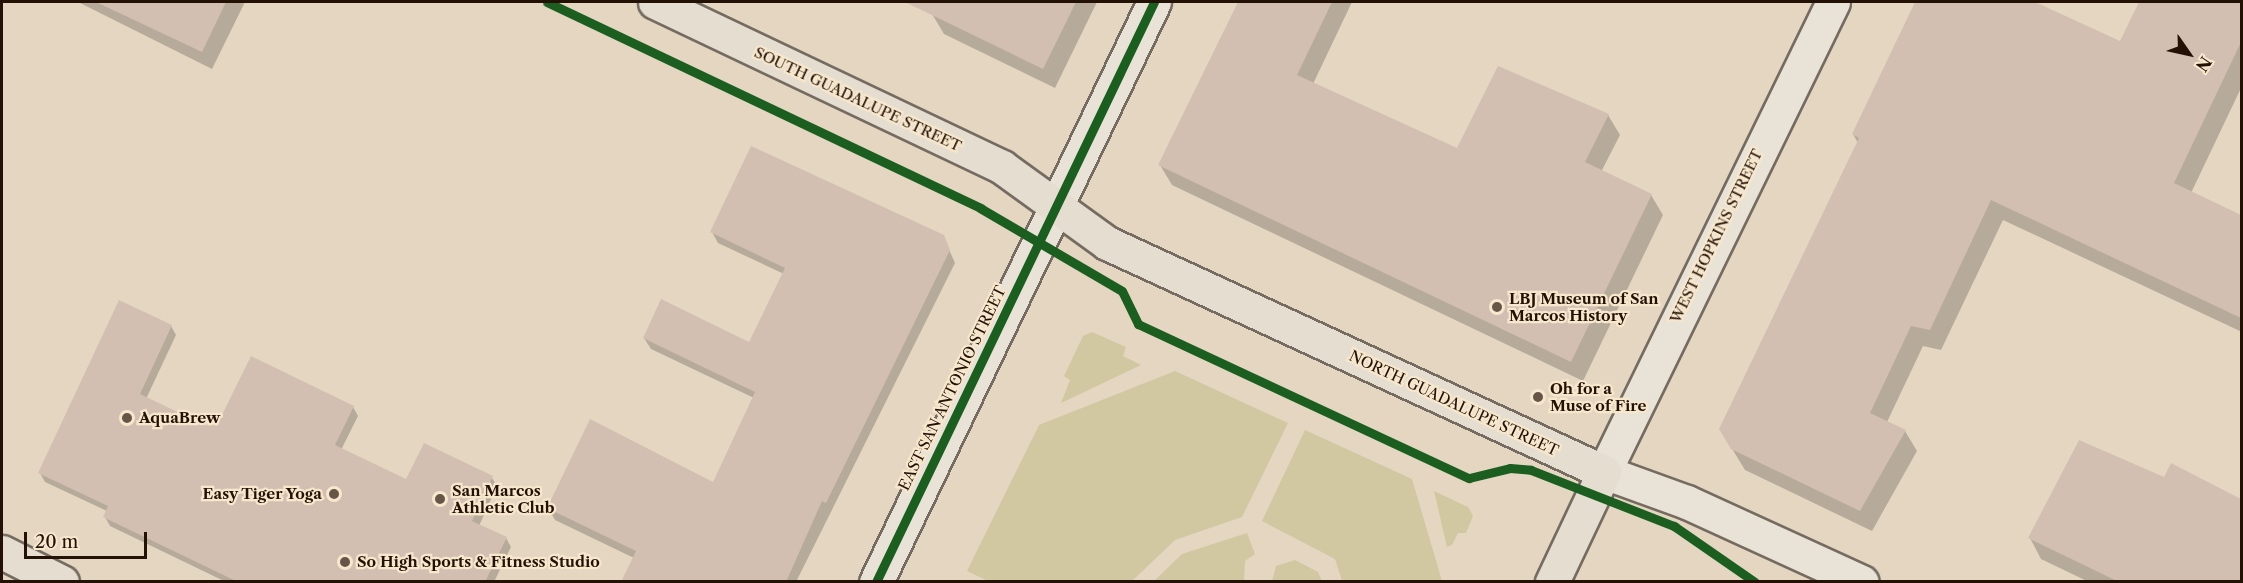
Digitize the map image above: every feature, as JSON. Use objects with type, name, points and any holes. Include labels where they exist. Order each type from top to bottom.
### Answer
[{"type":"main road","name":"SOUTH GUADALUPE STREET","points":[[655,2],[1002,167],[1056,207]]},
{"type":"main road","name":"EAST SAN ANTONIO STREET","points":[[876,582],[1154,2]]},
{"type":"main road","name":"WEST HOPKINS STREET","points":[[1604,472],[1833,2]]},
{"type":"main road","name":"NORTH GUADALUPE STREET","points":[[1056,207],[1107,243],[1604,472],[1687,502],[1862,582]]},
{"type":"main road","points":[[1552,582],[1604,472]]},
{"type":"main road","points":[[2,552],[62,582]]},
{"type":"shaded area","points":[[1092,332],[1126,347],[1123,356],[1141,365],[1061,403],[1070,380],[1064,376],[1083,336]]},
{"type":"shaded area","points":[[1175,371],[1288,423],[1242,517],[1175,540],[1132,581],[988,581],[967,571],[1039,425]]},
{"type":"shaded area","points":[[1305,430],[1412,479],[1442,581],[1342,581],[1335,559],[1262,521]]},
{"type":"shaded area","points":[[1434,491],[1468,507],[1473,516],[1466,533],[1458,533],[1452,545],[1447,547]]},
{"type":"shaded area","points":[[1247,533],[1255,554],[1245,561],[1244,581],[1154,581],[1182,554]]},
{"type":"shaded area","points":[[1295,560],[1318,572],[1322,581],[1272,581],[1276,566]]},
{"type":"building","points":[[96,2],[226,2],[202,52]]},
{"type":"building","points":[[905,2],[1076,2],[1043,69]]},
{"type":"building","points":[[1238,2],[1332,2],[1297,75],[1457,148],[1498,66],[1609,114],[1585,162],[1652,194],[1571,362],[1158,165]]},
{"type":"building","points":[[1915,2],[2035,2],[2120,41],[2139,2],[2241,2],[2241,42],[2174,183],[2241,215],[2241,318],[1991,200],[1930,330],[1911,326],[1870,413],[1906,430],[1860,511],[1731,449],[1719,429],[1859,138],[1852,134]]},
{"type":"building","points":[[751,146],[944,235],[950,250],[826,503],[822,501],[786,582],[621,582],[636,551],[547,508],[590,419],[713,482],[755,392],[643,338],[661,299],[749,342],[785,268],[710,232]]},
{"type":"building","points":[[119,300],[172,325],[140,394],[207,426],[210,419],[218,423],[251,356],[354,406],[335,445],[406,479],[424,443],[493,476],[472,521],[507,537],[485,582],[238,582],[103,517],[108,506],[38,473]]},
{"type":"building","points":[[2079,440],[2164,477],[2171,463],[2241,499],[2241,582],[2119,582],[2028,538]]},
{"type":"cycle path","points":[[547,2],[980,208],[1122,291],[1138,324],[1469,478],[1510,468],[1531,470],[1674,526],[1755,582]]},
{"type":"cycle path","points":[[876,582],[1154,2]]},
{"type":"place","name":"LBJ Museum of San Marcos History","points":[[1497,307]]},
{"type":"place","name":"Oh for a Muse of Fire","points":[[1538,397]]},
{"type":"place","name":"AquaBrew","points":[[127,418]]},
{"type":"place","name":"Easy Tiger Yoga","points":[[334,494]]},
{"type":"place","name":"San Marcos Athletic Club","points":[[440,499]]},
{"type":"place","name":"So High Sports & Fitness Studio","points":[[345,562]]}]
